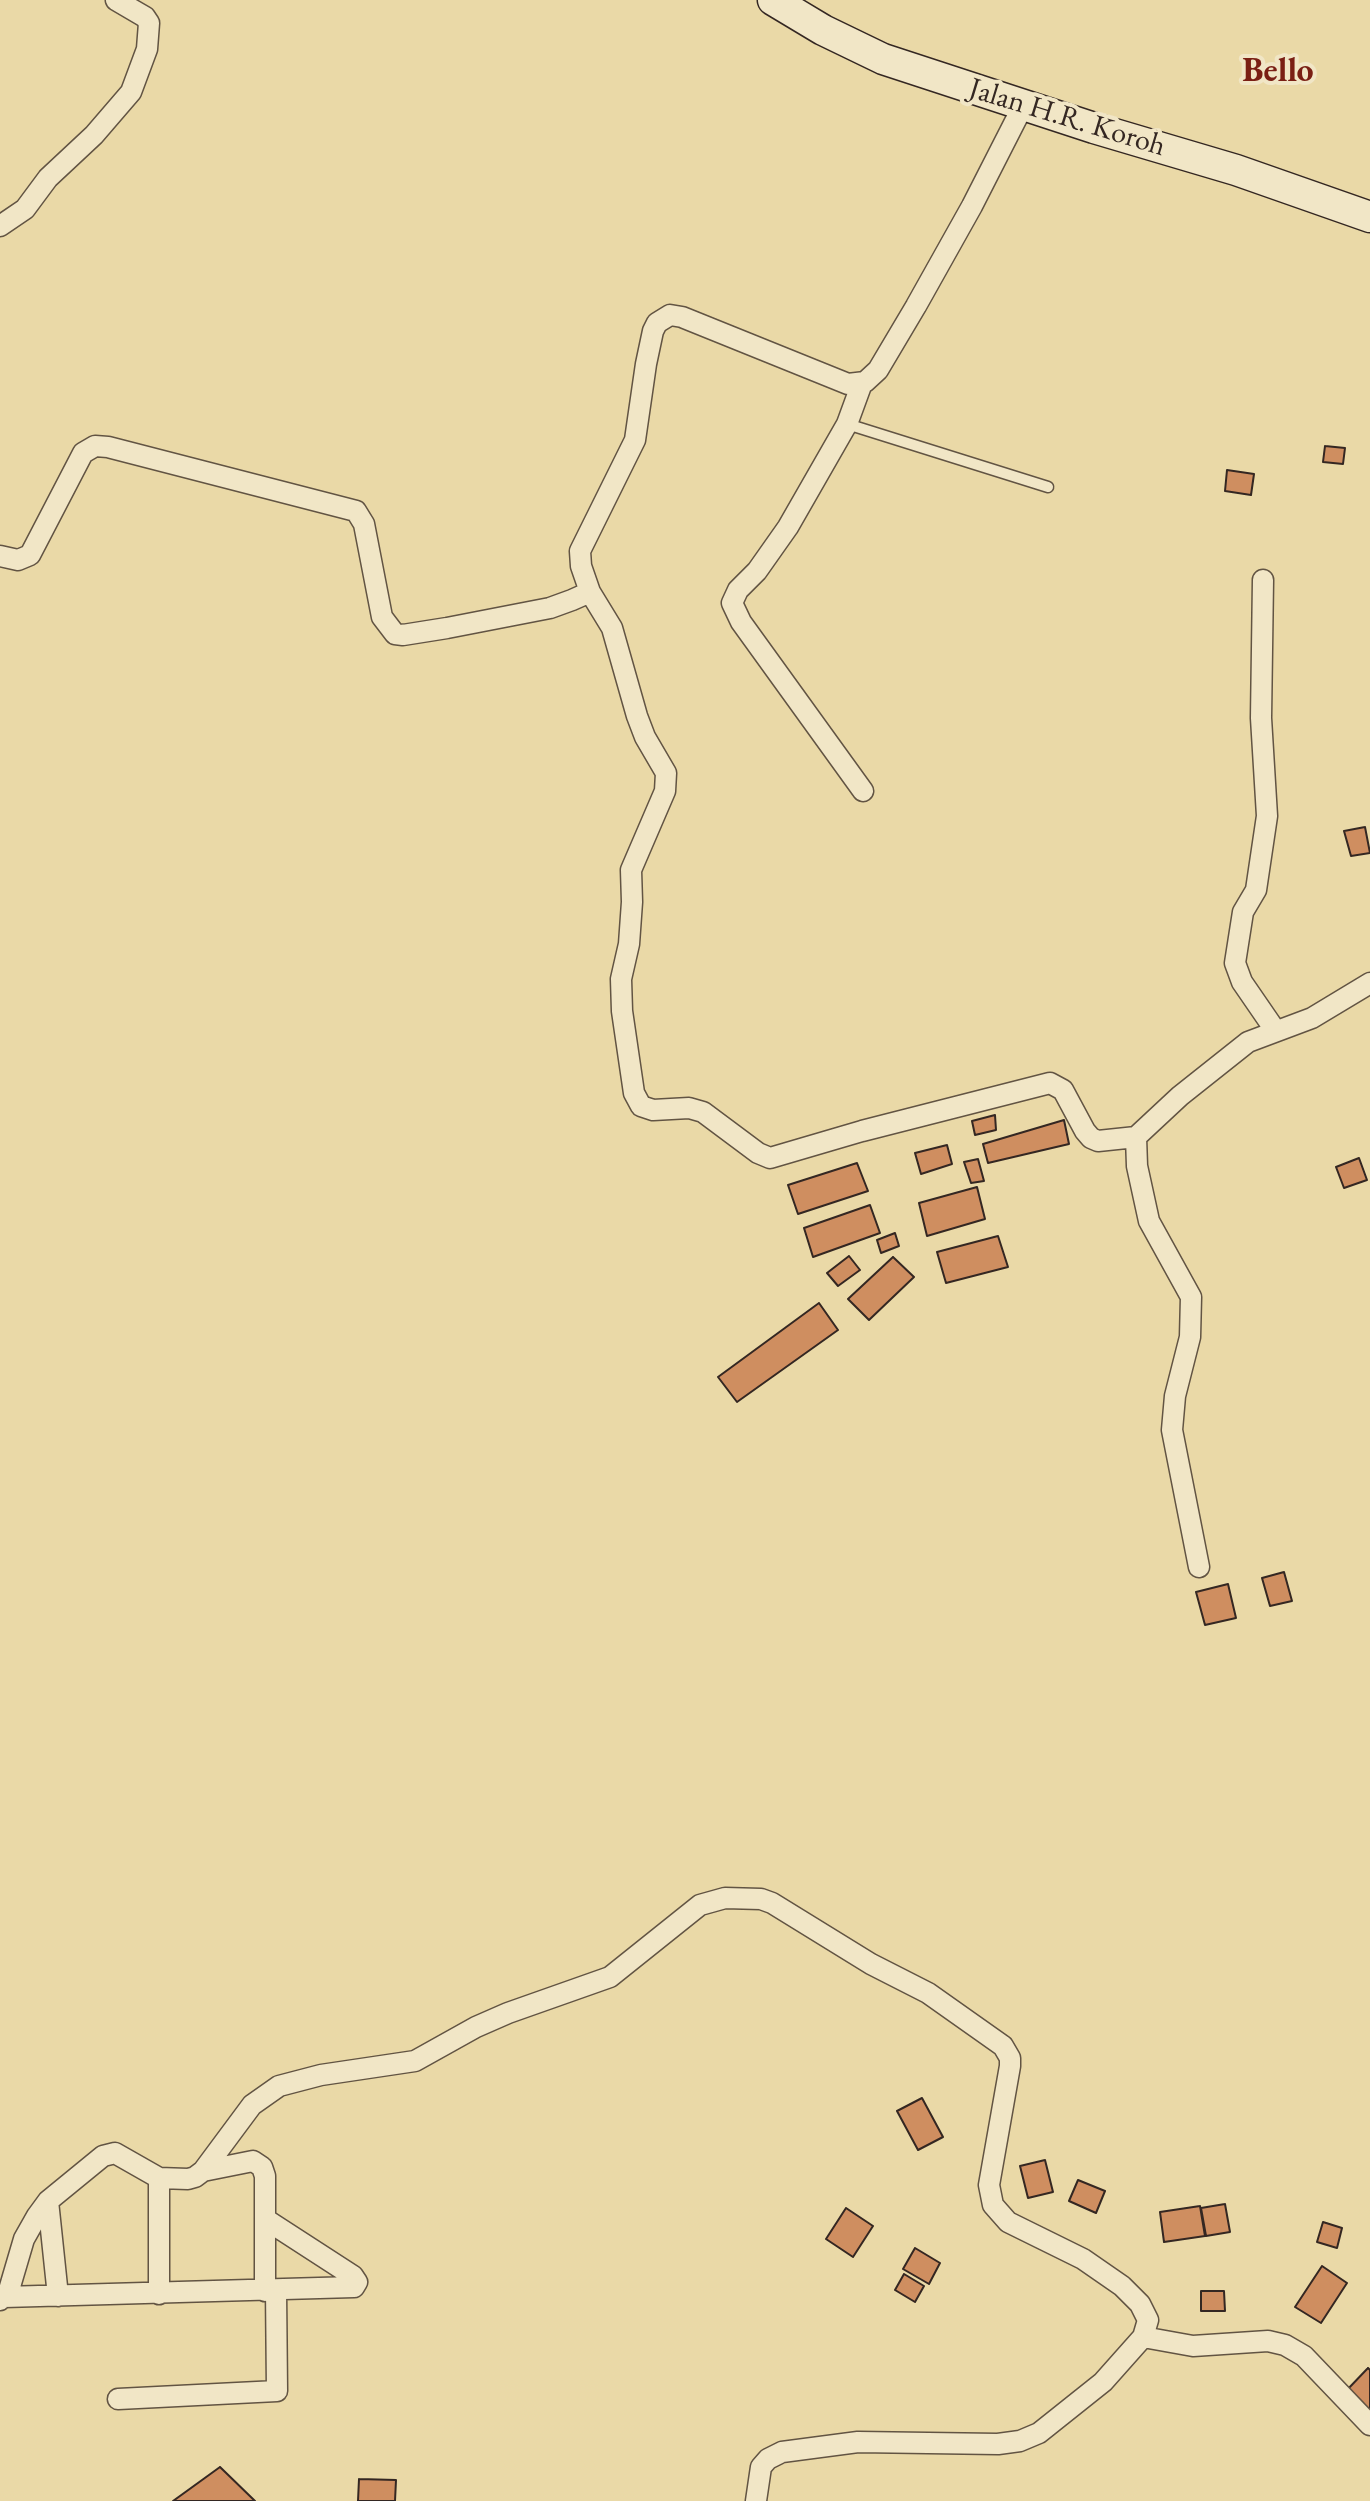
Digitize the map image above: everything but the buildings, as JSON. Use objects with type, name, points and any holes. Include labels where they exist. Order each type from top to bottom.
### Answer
[{"type":"main road","name":"Jalan H.R. Koroh","points":[[773,0],[823,30],[883,59],[1094,128],[1236,170],[1370,217]]},
{"type":"street","points":[[0,226],[25,209],[48,178],[94,135],[131,92],[147,49],[149,23],[145,17],[116,0]]},
{"type":"street","points":[[863,791],[741,622],[732,603],[738,590],[757,571],[788,527],[847,424],[862,383],[878,370],[916,306],[1024,104]]},
{"type":"street","points":[[862,383],[848,384],[682,317],[670,315],[662,318],[653,331],[635,440],[580,551],[581,566],[590,592],[612,628],[645,737],[666,773],[665,791],[631,870],[629,944],[621,979],[622,1011],[634,1093],[641,1106],[653,1110],[689,1108],[703,1112],[758,1153],[770,1158],[1050,1083],[1063,1090],[1091,1138],[1098,1141],[1136,1137]]},
{"type":"street","points":[[0,556],[23,559],[33,552],[80,456],[89,448],[101,446],[356,511],[364,524],[382,617],[388,628],[398,635],[550,608],[590,592]]},
{"type":"street","points":[[1263,580],[1261,718],[1267,816],[1256,890],[1243,912],[1235,963],[1242,982],[1275,1030]]},
{"type":"street","points":[[1199,1567],[1172,1430],[1175,1396],[1190,1337],[1192,1305],[1188,1290],[1149,1221],[1137,1166],[1136,1137],[1147,1123],[1248,1042],[1312,1018],[1370,983]]},
{"type":"street","points":[[203,2171],[252,2105],[279,2086],[321,2075],[415,2061],[508,2013],[610,1977],[700,1905],[725,1898],[761,1899],[772,1903],[871,1964],[928,1993],[1007,2051],[1010,2066],[989,2185],[993,2205],[1008,2222],[1083,2259],[1122,2286],[1146,2313],[1147,2327],[1143,2337],[1103,2382],[1039,2433],[1020,2441],[998,2444],[858,2442],[782,2452],[768,2459],[761,2467],[756,2501]]},
{"type":"street","points":[[2,2298],[9,2290],[24,2239],[48,2201],[90,2165],[111,2153],[159,2178],[188,2179],[203,2171],[253,2161],[262,2167],[277,2391],[118,2399]]},
{"type":"street","points":[[159,2178],[159,2294]]},
{"type":"street","points":[[48,2201],[58,2296]]},
{"type":"street","points":[[2,2298],[354,2287],[357,2282],[353,2276],[265,2219]]},
{"type":"street","points":[[1143,2337],[1193,2346],[1268,2341],[1285,2345],[1304,2356],[1370,2425]]},
{"type":"lane","points":[[847,424],[1048,487]]},
{"type":"district","name":"Bello","points":[[1278,72]]}]
